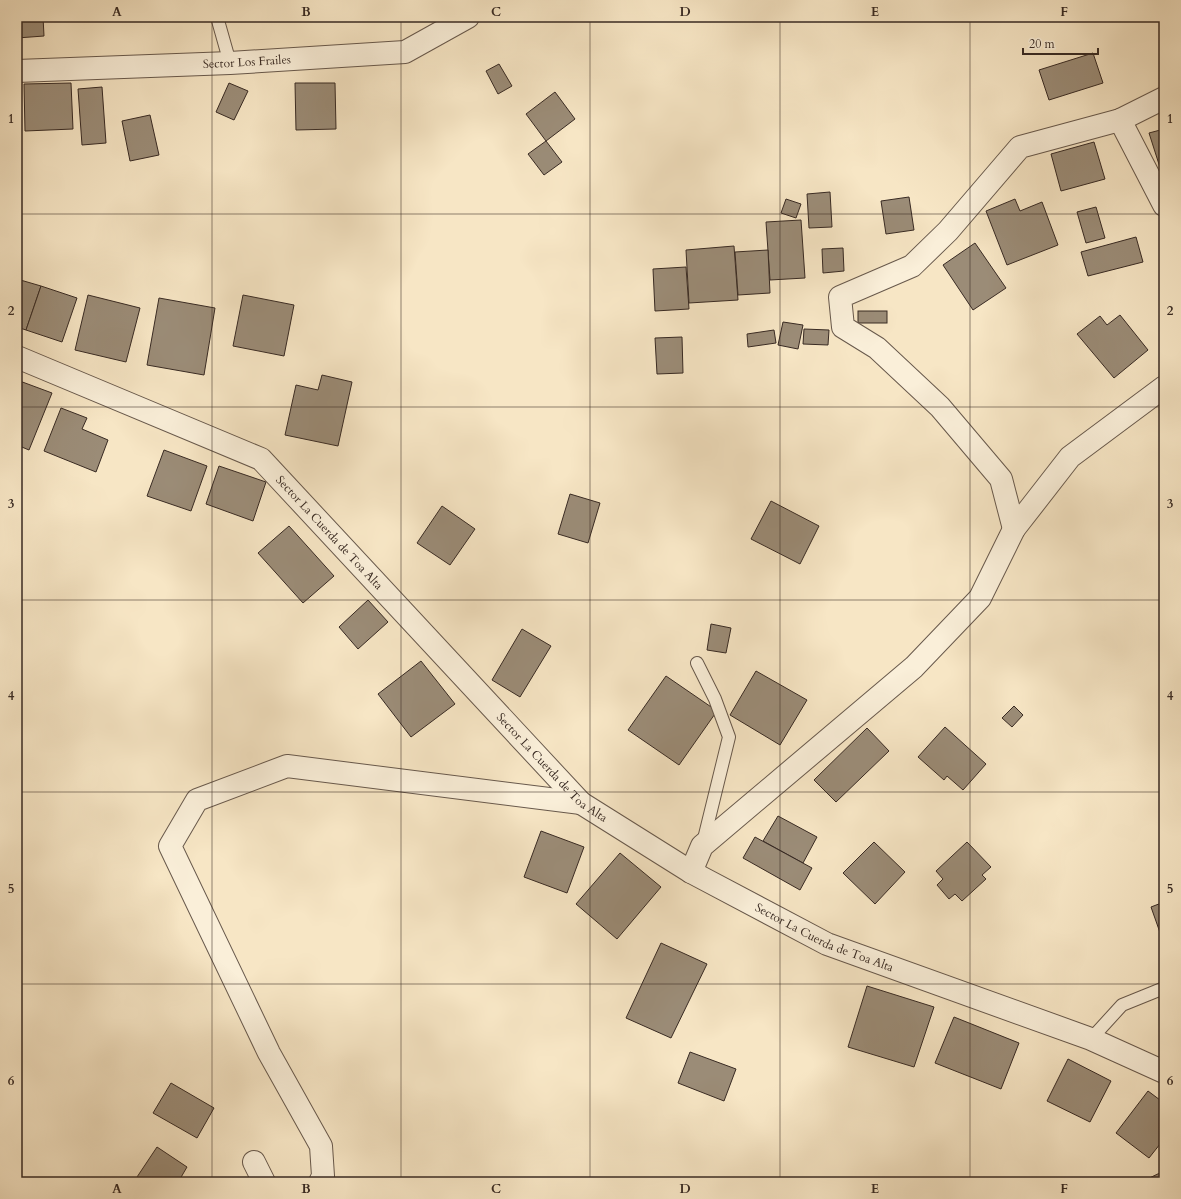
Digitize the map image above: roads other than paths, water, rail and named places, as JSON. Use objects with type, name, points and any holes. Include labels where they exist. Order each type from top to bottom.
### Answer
[{"type":"street","name":"Sector Los Frailes","points":[[17,71],[230,63],[405,52],[468,17]]},
{"type":"street","points":[[1014,529],[1000,479],[940,407],[877,348],[843,327],[840,297],[912,266],[948,231],[1020,147],[1120,120],[1164,98]]},
{"type":"street","points":[[1120,120],[1164,205]]},
{"type":"street","name":"Sector La Cuerda de Toa Alta","points":[[17,357],[261,459],[581,803],[691,872],[827,944],[1091,1039],[1164,1072]]},
{"type":"street","points":[[691,872],[702,846],[914,667],[980,598],[1014,529],[1070,457],[1164,386]]},
{"type":"street","points":[[320,1182],[323,1176],[321,1146],[269,1053],[170,846],[197,800],[287,766],[581,803]]},
{"type":"street","points":[[254,1162],[264,1182]]},
{"type":"lane","points":[[217,17],[230,63]]},
{"type":"lane","points":[[697,663],[715,699],[729,737],[702,846]]},
{"type":"lane","points":[[1091,1039],[1122,1005],[1164,988]]}]
